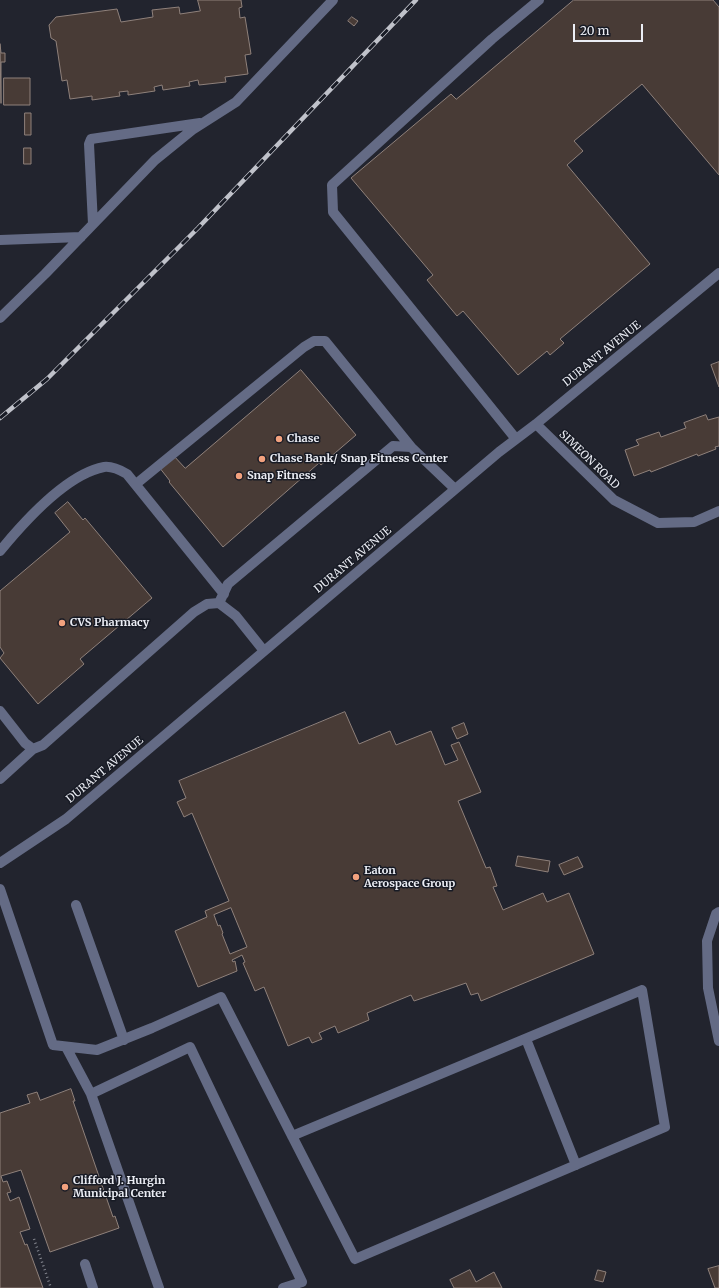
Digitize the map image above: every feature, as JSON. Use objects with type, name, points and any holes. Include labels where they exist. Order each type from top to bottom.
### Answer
[{"type":"street","points":[[0,318],[155,160],[203,123],[236,102],[333,0]]},
{"type":"street","points":[[516,439],[333,212],[332,185],[492,38],[539,0]]},
{"type":"street","points":[[93,224],[89,144],[91,139],[203,123]]},
{"type":"street","points":[[0,240],[81,237]]},
{"type":"street","name":"DURANT AVENUE","points":[[0,863],[66,819],[455,489],[719,273]]},
{"type":"street","points":[[136,484],[304,347],[314,341],[325,341],[411,446],[455,489]]},
{"type":"street","name":"SIMEON ROAD","points":[[536,424],[614,500],[658,523],[694,522],[719,511]]},
{"type":"street","points":[[0,779],[33,749],[44,745],[194,612],[207,604],[221,599],[228,584],[369,464],[393,446],[411,446]]},
{"type":"street","points":[[0,551],[17,531],[61,490],[85,474],[105,467],[119,469],[127,474],[136,484],[221,599],[264,651]]},
{"type":"street","points":[[0,711],[25,743],[33,749]]},
{"type":"street","points":[[0,889],[53,1045],[97,1050],[124,1040],[221,997],[292,1136],[355,1259],[665,1127],[642,990],[292,1136]]},
{"type":"street","points":[[76,905],[124,1040]]},
{"type":"street","points":[[719,912],[716,914],[707,941],[708,988],[719,1041]]},
{"type":"street","points":[[526,1039],[576,1164]]},
{"type":"street","points":[[66,1047],[91,1094],[159,1288]]},
{"type":"street","points":[[91,1094],[190,1047],[302,1282],[283,1288]]},
{"type":"street","points":[[85,1264],[93,1288]]},
{"type":"path","points":[[34,1239],[51,1288]]},
{"type":"building","points":[[198,0],[241,0],[242,7],[239,8],[240,18],[245,17],[251,54],[245,55],[248,74],[225,77],[226,82],[199,85],[198,80],[189,82],[190,86],[163,90],[162,85],[154,87],[155,91],[128,95],[128,91],[119,92],[120,96],[92,100],[92,96],[70,99],[67,80],[62,81],[56,41],[51,38],[49,25],[56,17],[117,9],[121,22],[153,17],[152,10],[179,7],[180,14],[200,11]]},
{"type":"building","points":[[574,0],[713,0],[719,7],[719,175],[642,84],[574,141],[583,151],[567,165],[650,264],[560,339],[564,343],[550,355],[547,351],[518,375],[463,311],[457,316],[427,280],[433,275],[351,178],[451,94],[456,99]]},
{"type":"building","points":[[352,17],[358,21],[354,26],[348,21]]},
{"type":"building","points":[[0,44],[1,53],[5,53],[5,62],[1,62],[1,103]]},
{"type":"building","points":[[4,78],[30,78],[30,105],[4,105]]},
{"type":"building","points":[[25,113],[31,113],[31,135],[25,135]]},
{"type":"building","points":[[24,148],[31,148],[31,164],[24,164]]},
{"type":"building","points":[[719,362],[719,387],[711,365]]},
{"type":"building","name":"Chase Bank/ Snap Fitness Center","points":[[301,370],[356,435],[321,465],[319,463],[223,547],[169,482],[170,481],[159,467],[173,455],[185,468]]},
{"type":"building","points":[[706,415],[708,420],[719,417],[719,446],[715,447],[716,449],[698,456],[697,454],[651,472],[650,470],[634,476],[625,450],[639,445],[636,440],[659,432],[661,437],[686,428],[684,423]]},
{"type":"building","name":"CVS Pharmacy","points":[[68,502],[83,520],[85,518],[152,598],[80,659],[84,664],[38,704],[0,658],[4,653],[0,647],[0,591],[70,532],[55,513]]},
{"type":"building","name":"Eaton Aerospace Group","points":[[345,712],[359,744],[390,731],[396,745],[431,731],[445,765],[458,760],[451,745],[459,742],[481,792],[458,801],[486,868],[490,867],[497,886],[493,887],[503,910],[543,893],[547,902],[569,893],[594,954],[481,1001],[478,993],[471,995],[466,983],[414,1001],[411,995],[367,1013],[369,1020],[338,1033],[335,1026],[319,1033],[322,1039],[312,1043],[309,1037],[288,1046],[264,987],[255,991],[243,963],[245,962],[242,955],[232,960],[233,962],[235,961],[237,971],[198,987],[175,931],[207,917],[205,911],[229,901],[192,813],[184,817],[177,802],[186,798],[179,781]],"holes":[[[231,908],[247,947],[230,954],[220,925],[218,926],[214,915]]]},
{"type":"building","points":[[464,723],[468,734],[457,739],[452,728]]},
{"type":"building","points":[[518,856],[550,861],[548,872],[516,866]]},
{"type":"building","points":[[578,857],[583,867],[564,875],[559,865]]},
{"type":"building","name":"Clifford J. Hurgin Municipal Center","points":[[71,1089],[75,1101],[73,1101],[113,1217],[115,1216],[119,1228],[50,1252],[21,1170],[1,1176],[3,1182],[7,1181],[11,1192],[7,1193],[10,1201],[19,1197],[30,1229],[20,1232],[25,1245],[27,1244],[43,1288],[0,1288],[0,1113],[30,1103],[27,1095],[37,1092],[40,1100]]},
{"type":"building","points":[[719,1266],[719,1288],[715,1288],[708,1269]]},
{"type":"building","points":[[470,1270],[476,1282],[494,1272],[502,1288],[454,1288],[450,1280]]},
{"type":"building","points":[[598,1270],[606,1272],[603,1282],[595,1280]]},
{"type":"railway","points":[[0,418],[47,379],[198,228],[416,0]]},
{"type":"place","name":"Chase","points":[[279,439]]},
{"type":"place","name":"Chase Bank/ Snap Fitness Center","points":[[262,459]]},
{"type":"place","name":"Snap Fitness","points":[[239,476]]},
{"type":"place","name":"CVS Pharmacy","points":[[62,623]]},
{"type":"place","name":"Eaton Aerospace Group","points":[[356,877]]},
{"type":"place","name":"Clifford J. Hurgin Municipal Center","points":[[65,1187]]}]
